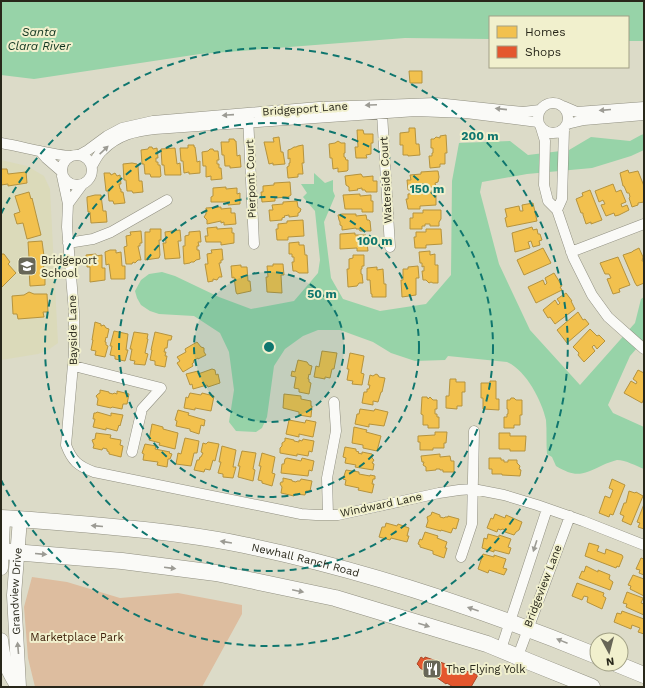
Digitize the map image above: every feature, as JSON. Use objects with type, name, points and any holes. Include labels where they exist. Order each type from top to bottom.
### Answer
[{"type":"main road","name":"Newhall Ranch Road","points":[[2,518],[156,531],[242,544],[344,568],[420,590],[510,621],[589,653]]},
{"type":"main road","points":[[7,551],[122,562],[216,574],[335,598],[501,649],[592,687]]},
{"type":"main road","points":[[629,669],[644,675]]},
{"type":"street","name":"Bridgeport Lane","points":[[92,166],[102,150],[120,137],[138,131],[248,118],[319,107],[428,104],[523,112],[540,110],[548,104],[559,104],[577,112],[644,107]]},
{"type":"street","points":[[557,210],[562,199],[563,147],[568,115],[563,106]]},
{"type":"street","points":[[540,110],[538,118],[545,142],[544,185],[548,201],[557,210],[571,252],[592,295],[608,317],[644,349]]},
{"type":"street","name":"Bridgeport Lane","points":[[75,156],[88,150],[107,136],[126,127],[141,123],[416,111],[466,113],[540,125],[550,133],[555,134],[566,127],[584,120],[644,116]]},
{"type":"street","name":"Waterside Court","points":[[382,112],[390,247]]},
{"type":"street","name":"Pierpont Court","points":[[248,118],[254,244]]},
{"type":"street","points":[[1,143],[33,148],[40,152],[62,174],[68,184],[78,186],[82,185]]},
{"type":"street","points":[[40,152],[87,159],[92,166],[92,175],[90,179],[82,185],[68,204]]},
{"type":"street","points":[[62,174],[63,162],[75,156]]},
{"type":"street","points":[[544,167],[555,170],[562,166]]},
{"type":"street","name":"Bayside Lane","points":[[62,174],[68,204],[68,243],[74,312],[74,366],[66,445],[70,455]]},
{"type":"street","points":[[68,243],[93,239],[111,232],[167,200]]},
{"type":"street","points":[[571,252],[644,224]]},
{"type":"street","points":[[74,366],[161,388],[142,409],[132,452]]},
{"type":"street","points":[[328,516],[327,478],[336,431],[334,402]]},
{"type":"street","points":[[461,557],[472,524],[474,430]]},
{"type":"street","name":"Windward Lane","points":[[70,455],[82,468],[94,472],[301,514],[328,516],[351,513],[439,492],[473,489],[504,495],[570,516],[644,545]]},
{"type":"street","name":"Bridgeview Lane","points":[[501,649],[547,509]]},
{"type":"street","name":"Bridgeview Lane","points":[[518,656],[527,628],[570,516]]},
{"type":"street","name":"Grandview Drive","points":[[2,518],[14,595],[19,687]]},
{"type":"street","name":"Grandview Drive","points":[[1,568],[20,519]]},
{"type":"street","name":"Grandview Drive","points":[[1,640],[8,671],[19,687]]},
{"type":"shaded area","name":"Bridgeport School","points":[[1,160],[27,166],[44,176],[50,189],[58,343],[48,350],[38,354],[1,360]]},
{"type":"green space","name":"Marketplace Park","points":[[32,577],[67,582],[120,598],[178,593],[242,605],[242,614],[202,687],[35,687],[28,658],[24,607]]},
{"type":"water","name":"Santa Clara River","points":[[1,1],[644,1],[644,41],[629,41],[629,16],[489,16],[489,39],[405,38],[200,54],[34,79],[1,75]]},
{"type":"water","points":[[644,134],[644,150],[631,156],[592,168],[527,174],[482,182],[480,192],[499,264],[530,330],[580,385],[635,323],[641,299],[644,297],[644,340],[630,356],[608,405],[613,413],[644,427],[644,469],[620,460],[579,474],[574,474],[556,466],[552,457],[547,454],[546,420],[537,395],[521,372],[507,362],[448,356],[445,360],[415,361],[391,353],[373,342],[340,330],[318,330],[303,336],[285,349],[274,366],[267,417],[262,428],[256,432],[236,431],[229,422],[234,390],[229,352],[220,333],[194,316],[159,314],[150,311],[141,305],[137,298],[135,291],[141,280],[149,274],[162,272],[175,276],[219,297],[251,309],[294,301],[318,273],[320,260],[315,211],[303,197],[307,193],[301,184],[314,184],[314,173],[325,183],[333,180],[333,191],[335,196],[324,222],[331,278],[343,299],[380,311],[426,304],[451,275],[452,181],[459,143],[510,141],[528,155],[569,150],[591,137],[630,141]]},
{"type":"building: Homes","points":[[409,71],[422,71],[422,83],[410,83]]},
{"type":"building: Homes","points":[[409,128],[415,128],[416,144],[419,144],[420,155],[403,155],[403,145],[400,145],[400,133],[409,132]]},
{"type":"building: Homes","points":[[357,130],[363,130],[364,134],[373,134],[371,154],[366,155],[367,158],[356,158],[355,147],[358,147]]},
{"type":"building: Homes","points":[[446,135],[447,153],[445,153],[445,164],[440,164],[440,167],[430,168],[429,156],[432,156],[433,153],[433,148],[431,148],[431,139],[436,137],[440,138],[440,136]]},
{"type":"building: Homes","points":[[279,137],[281,152],[283,152],[285,164],[269,164],[264,142],[274,142],[273,138]]},
{"type":"building: Homes","points":[[229,139],[234,139],[236,141],[237,156],[240,155],[241,167],[230,168],[230,166],[225,166],[221,142],[229,142]]},
{"type":"building: Homes","points":[[338,141],[345,143],[344,157],[348,160],[347,171],[338,172],[338,168],[333,169],[332,158],[330,158],[329,144]]},
{"type":"building: Homes","points":[[188,145],[194,145],[195,147],[197,162],[200,161],[200,173],[184,173],[180,148],[188,148]]},
{"type":"building: Homes","points":[[303,145],[303,174],[298,174],[298,177],[288,178],[287,167],[290,163],[290,158],[288,159],[288,150]]},
{"type":"building: Homes","points":[[149,147],[152,147],[153,149],[157,148],[158,158],[156,158],[156,162],[160,165],[160,177],[151,177],[150,174],[145,174],[144,164],[142,164],[141,150],[148,149]]},
{"type":"building: Homes","points":[[175,148],[177,164],[180,163],[181,175],[165,175],[164,165],[162,165],[161,149]]},
{"type":"building: Homes","points":[[210,149],[218,151],[219,160],[217,160],[217,164],[219,164],[219,168],[221,168],[222,179],[211,180],[211,176],[206,177],[206,166],[203,166],[202,152]]},
{"type":"building: Homes","points":[[123,164],[137,164],[138,166],[139,181],[142,181],[143,192],[133,193],[132,191],[127,191],[126,180],[124,180]]},
{"type":"building: Homes","points":[[1,169],[7,169],[8,174],[26,172],[27,183],[8,186],[8,184],[1,185]]},
{"type":"building: Homes","points":[[628,170],[629,173],[638,171],[644,186],[644,202],[638,203],[638,205],[632,207],[629,193],[627,193],[623,186],[620,173]]},
{"type":"building: Homes","points":[[438,171],[439,177],[438,182],[435,183],[436,187],[426,187],[426,185],[419,187],[419,189],[408,190],[407,180],[411,180],[410,175],[421,174],[421,172]]},
{"type":"building: Homes","points":[[104,173],[110,173],[111,175],[115,173],[117,176],[120,175],[121,184],[119,184],[121,192],[123,192],[125,203],[114,204],[113,201],[109,201]]},
{"type":"building: Homes","points":[[361,174],[363,177],[373,176],[373,181],[377,181],[377,192],[366,192],[365,190],[362,190],[362,188],[349,191],[349,187],[346,185],[345,176]]},
{"type":"building: Homes","points":[[290,182],[291,195],[288,197],[275,198],[275,201],[262,202],[261,192],[263,192],[263,186],[274,185],[274,183]]},
{"type":"building: Homes","points":[[613,184],[616,192],[621,190],[626,202],[621,204],[622,207],[627,205],[629,210],[619,215],[615,216],[614,213],[606,216],[601,205],[605,204],[603,200],[599,202],[595,191]]},
{"type":"building: Homes","points":[[226,187],[226,189],[237,188],[237,194],[240,193],[240,204],[228,205],[228,202],[211,202],[213,188]]},
{"type":"building: Homes","points":[[590,190],[602,220],[591,224],[591,222],[586,224],[583,213],[581,213],[576,199],[583,196],[582,193]]},
{"type":"building: Homes","points":[[423,191],[436,191],[436,205],[420,206],[420,209],[408,209],[406,199],[408,199],[408,194],[423,193]]},
{"type":"building: Homes","points":[[29,192],[31,199],[32,198],[41,235],[27,239],[23,223],[17,224],[14,214],[20,212],[15,196]]},
{"type":"building: Homes","points":[[360,194],[360,196],[371,195],[371,201],[373,201],[373,212],[362,212],[362,209],[345,209],[343,195]]},
{"type":"building: Homes","points":[[101,195],[103,211],[106,211],[107,222],[91,223],[90,212],[88,212],[87,197]]},
{"type":"building: Homes","points":[[297,201],[298,207],[301,209],[298,216],[289,217],[289,215],[284,216],[285,217],[282,218],[282,220],[270,221],[269,210],[273,210],[272,205],[283,204],[283,202]]},
{"type":"building: Homes","points":[[533,203],[537,221],[507,227],[505,209],[519,206],[520,211],[523,211],[522,205]]},
{"type":"building: Homes","points":[[221,207],[221,209],[231,208],[231,213],[235,213],[236,224],[224,225],[224,222],[221,223],[221,221],[207,224],[207,220],[204,217],[206,214],[206,208]]},
{"type":"building: Homes","points":[[423,210],[441,210],[439,226],[430,226],[430,224],[425,224],[425,226],[422,226],[422,229],[410,229],[410,218],[413,218],[413,213],[423,213]]},
{"type":"building: Homes","points":[[356,214],[356,216],[366,215],[367,220],[370,221],[371,231],[360,231],[356,228],[342,230],[338,215]]},
{"type":"building: Homes","points":[[303,220],[304,236],[288,237],[288,240],[277,240],[276,229],[278,229],[278,224],[287,223],[287,221]]},
{"type":"building: Homes","points":[[217,227],[217,229],[232,228],[232,233],[234,233],[234,243],[221,245],[221,242],[206,242],[205,236],[208,236],[207,228]]},
{"type":"building: Homes","points":[[532,227],[533,230],[537,229],[538,234],[540,234],[542,240],[539,241],[540,245],[533,247],[531,241],[528,242],[530,248],[515,252],[512,233]]},
{"type":"building: Homes","points":[[150,229],[161,229],[161,240],[159,240],[160,255],[159,258],[145,260],[145,232],[150,232]]},
{"type":"building: Homes","points":[[426,229],[441,229],[442,244],[426,245],[426,248],[415,248],[414,237],[416,237],[416,232],[426,232]]},
{"type":"building: Homes","points":[[180,230],[181,241],[178,241],[180,258],[165,259],[163,243],[166,243],[165,232]]},
{"type":"building: Homes","points":[[141,231],[142,243],[138,246],[141,260],[138,260],[135,263],[133,262],[132,264],[126,264],[124,247],[127,246],[126,236],[131,235],[130,232]]},
{"type":"building: Homes","points":[[200,231],[201,242],[198,242],[199,246],[197,246],[197,250],[199,250],[200,259],[184,264],[183,246],[185,246],[185,236],[189,235],[189,232]]},
{"type":"building: Homes","points":[[355,233],[355,235],[366,235],[368,251],[357,251],[357,248],[340,249],[340,234]]},
{"type":"building: Homes","points":[[42,241],[45,285],[30,286],[29,269],[23,270],[23,259],[29,258],[28,242]]},
{"type":"building: Homes","points":[[299,242],[299,245],[304,245],[305,255],[307,255],[308,273],[293,271],[292,262],[294,262],[294,257],[292,257],[292,254],[289,254],[289,243]]},
{"type":"building: Homes","points":[[543,248],[551,263],[524,275],[517,260]]},
{"type":"building: Homes","points":[[639,248],[643,257],[642,261],[644,261],[644,283],[637,286],[623,255]]},
{"type":"building: Homes","points":[[222,249],[223,260],[219,263],[222,277],[208,282],[205,264],[208,264],[207,254],[212,253],[211,250]]},
{"type":"building: Homes","points":[[116,250],[116,253],[121,252],[122,266],[125,266],[125,279],[111,279],[109,264],[106,265],[105,252]]},
{"type":"building: Homes","points":[[430,251],[430,255],[435,254],[435,265],[438,265],[438,283],[429,283],[426,280],[423,280],[422,271],[424,271],[424,266],[422,267],[422,263],[420,263],[419,252]]},
{"type":"building: Homes","points":[[1,254],[4,254],[10,262],[8,264],[16,273],[1,288]]},
{"type":"building: Homes","points":[[96,254],[96,256],[102,255],[102,268],[105,268],[105,280],[90,282],[90,267],[87,267],[86,255]]},
{"type":"building: Homes","points":[[353,255],[364,255],[364,266],[362,266],[361,269],[363,283],[359,283],[357,286],[348,287],[347,269],[349,269],[349,259],[353,258]]},
{"type":"building: Homes","points":[[618,257],[630,285],[619,289],[620,292],[613,294],[607,279],[611,278],[609,274],[605,274],[600,263]]},
{"type":"building: Homes","points":[[273,264],[283,264],[284,275],[281,275],[282,293],[267,292],[267,266],[273,266]]},
{"type":"building: Homes","points":[[241,265],[241,267],[247,267],[248,281],[250,281],[251,291],[237,294],[234,277],[232,278],[231,266]]},
{"type":"building: Homes","points":[[418,266],[419,278],[416,278],[416,295],[402,297],[401,280],[403,280],[403,269]]},
{"type":"building: Homes","points":[[377,267],[377,270],[383,269],[384,284],[386,284],[386,297],[372,297],[371,294],[370,280],[367,280],[367,268]]},
{"type":"building: Homes","points":[[554,273],[562,286],[560,287],[562,290],[536,303],[528,287],[543,280],[545,285],[547,283],[545,278]]},
{"type":"building: Homes","points":[[29,292],[34,294],[47,294],[48,312],[43,312],[44,317],[18,319],[17,314],[13,314],[12,296],[24,295]]},
{"type":"building: Homes","points":[[566,293],[572,301],[575,309],[555,324],[550,317],[548,318],[543,310],[555,300],[558,305],[560,303],[557,299]]},
{"type":"building: Homes","points":[[578,312],[583,320],[585,319],[589,324],[567,343],[557,330]]},
{"type":"building: Homes","points":[[95,322],[101,324],[101,326],[104,325],[109,329],[105,342],[108,346],[105,357],[95,355],[96,351],[91,350]]},
{"type":"building: Homes","points":[[590,329],[605,341],[597,349],[594,345],[592,347],[595,351],[584,362],[578,355],[579,353],[573,347]]},
{"type":"building: Homes","points":[[114,331],[128,334],[126,350],[128,350],[125,361],[115,359],[115,356],[110,355],[112,346],[110,346]]},
{"type":"building: Homes","points":[[134,332],[148,334],[145,353],[148,354],[145,365],[134,364],[135,361],[130,360],[132,349],[130,349]]},
{"type":"building: Homes","points":[[155,332],[172,336],[171,340],[168,340],[167,348],[165,348],[164,352],[166,352],[165,356],[167,356],[165,367],[155,365],[155,361],[150,360]]},
{"type":"building: Homes","points":[[197,342],[204,348],[206,355],[193,361],[193,366],[183,372],[177,363],[180,361],[177,357],[186,352],[185,349]]},
{"type":"building: Homes","points":[[322,351],[337,353],[334,369],[332,369],[330,378],[325,377],[325,379],[314,377],[316,366],[319,367]]},
{"type":"building: Homes","points":[[350,353],[364,356],[361,373],[364,374],[362,385],[352,384],[353,381],[347,380],[349,369],[347,369]]},
{"type":"building: Homes","points":[[298,360],[307,362],[312,366],[308,379],[311,383],[309,394],[299,392],[299,389],[294,388],[296,377],[291,376],[292,371],[295,372]]},
{"type":"building: Homes","points":[[212,369],[215,370],[216,375],[218,374],[220,383],[208,387],[207,385],[193,389],[192,384],[190,385],[186,374],[198,371],[198,374]]},
{"type":"building: Homes","points":[[638,370],[644,373],[644,398],[642,403],[624,393],[631,381],[636,384],[637,382],[633,379]]},
{"type":"building: Homes","points":[[376,374],[379,377],[385,378],[378,402],[373,401],[373,405],[362,403],[364,392],[367,392],[367,389],[369,389],[370,385],[368,385],[370,375],[373,376]]},
{"type":"building: Homes","points":[[450,379],[456,379],[456,382],[465,382],[465,392],[462,392],[462,406],[457,406],[457,409],[446,408],[446,396],[449,396]]},
{"type":"building: Homes","points":[[490,381],[496,381],[496,399],[499,399],[499,410],[483,409],[481,383],[490,383]]},
{"type":"building: Homes","points":[[100,390],[113,394],[117,394],[117,391],[129,394],[127,404],[123,404],[122,409],[97,405],[98,399],[96,396],[100,393]]},
{"type":"building: Homes","points":[[190,393],[201,395],[202,393],[214,396],[211,411],[195,408],[195,410],[184,408],[186,397],[188,398]]},
{"type":"building: Homes","points":[[284,394],[301,396],[301,399],[311,401],[311,417],[299,415],[299,412],[283,408]]},
{"type":"building: Homes","points":[[422,397],[427,397],[428,399],[430,397],[433,400],[437,400],[437,409],[435,409],[435,414],[439,417],[439,428],[428,428],[428,425],[423,425],[423,415],[421,414]]},
{"type":"building: Homes","points":[[511,398],[522,400],[520,425],[514,425],[514,428],[504,428],[504,417],[507,417],[508,414],[507,400],[510,400]]},
{"type":"building: Homes","points":[[360,409],[374,411],[375,409],[388,412],[384,426],[369,424],[369,427],[355,424],[357,414],[359,414]]},
{"type":"building: Homes","points":[[178,410],[189,413],[188,415],[205,420],[204,426],[201,425],[199,434],[190,431],[190,429],[176,426],[177,421],[175,420]]},
{"type":"building: Homes","points":[[97,412],[111,416],[111,413],[123,415],[117,431],[93,427],[95,419],[93,419],[94,413]]},
{"type":"building: Homes","points":[[289,420],[305,423],[306,420],[316,422],[313,437],[299,434],[299,437],[286,434]]},
{"type":"building: Homes","points":[[152,424],[178,433],[175,449],[159,445],[160,443],[149,440]]},
{"type":"building: Homes","points":[[354,427],[367,430],[366,432],[381,436],[377,451],[363,448],[363,445],[352,443]]},
{"type":"building: Homes","points":[[435,432],[447,432],[444,448],[420,450],[418,436],[435,435]]},
{"type":"building: Homes","points":[[96,433],[111,435],[110,438],[121,440],[120,445],[123,446],[121,457],[109,454],[107,449],[103,448],[102,450],[93,448],[94,445],[92,440],[95,439]]},
{"type":"building: Homes","points":[[499,433],[510,433],[510,436],[526,436],[525,451],[499,449]]},
{"type":"building: Homes","points":[[185,438],[199,441],[197,453],[194,453],[191,466],[176,464],[178,453],[181,454]]},
{"type":"building: Homes","points":[[285,438],[299,442],[299,440],[302,441],[303,439],[314,441],[312,452],[309,451],[308,456],[280,453],[280,448],[282,443],[285,441]]},
{"type":"building: Homes","points":[[208,442],[219,444],[215,461],[213,460],[210,470],[205,469],[204,472],[194,470],[197,460],[199,460],[203,453],[201,452],[203,443],[206,444]]},
{"type":"building: Homes","points":[[145,444],[156,446],[155,449],[170,452],[169,453],[172,454],[170,459],[168,459],[167,467],[157,465],[158,462],[143,460],[144,454],[142,453]]},
{"type":"building: Homes","points":[[222,446],[236,450],[233,467],[236,467],[233,478],[223,477],[223,474],[218,473],[221,462],[219,462]]},
{"type":"building: Homes","points":[[345,447],[356,449],[356,451],[359,452],[358,453],[362,454],[362,452],[372,454],[372,458],[374,460],[372,463],[374,464],[373,470],[355,467],[356,465],[345,463],[346,458],[343,457]]},
{"type":"building: Homes","points":[[242,451],[256,453],[253,469],[255,470],[253,481],[238,477],[240,466],[238,466]]},
{"type":"building: Homes","points":[[262,453],[275,457],[272,473],[275,474],[272,486],[258,480]]},
{"type":"building: Homes","points":[[440,454],[440,457],[450,456],[451,461],[454,461],[454,472],[443,472],[443,470],[440,469],[426,471],[426,467],[423,465],[424,462],[422,462],[421,456]]},
{"type":"building: Homes","points":[[287,458],[301,461],[302,458],[314,461],[312,471],[309,470],[308,476],[281,473],[282,464],[284,464],[285,459]]},
{"type":"building: Homes","points":[[489,458],[501,458],[504,462],[508,462],[508,460],[517,460],[517,463],[520,466],[519,469],[521,470],[520,476],[492,474],[492,469],[489,469]]},
{"type":"building: Homes","points":[[346,470],[359,472],[359,474],[375,476],[372,484],[374,484],[372,493],[345,485],[346,480],[343,479]]},
{"type":"building: Homes","points":[[283,478],[296,482],[300,481],[301,479],[312,481],[310,491],[306,491],[305,495],[295,494],[294,496],[281,493],[282,487],[280,484],[283,482]]},
{"type":"building: Homes","points":[[612,479],[625,485],[613,515],[610,514],[609,517],[599,513],[605,496],[610,498],[613,490],[609,488]]},
{"type":"building: Homes","points":[[629,491],[636,492],[643,496],[631,525],[622,521],[624,516],[620,514],[624,503],[626,503]]},
{"type":"building: Homes","points":[[644,504],[644,529],[638,527],[640,523],[637,522]]},
{"type":"building: Homes","points":[[432,512],[440,515],[440,517],[444,518],[448,516],[459,519],[456,529],[453,528],[451,533],[426,527],[428,521],[427,517],[431,515]]},
{"type":"building: Homes","points":[[495,514],[505,518],[506,515],[522,522],[519,530],[514,535],[505,532],[506,530],[498,529],[497,532],[487,528],[491,518],[493,519]]},
{"type":"building: Homes","points":[[386,523],[397,526],[398,524],[409,528],[407,542],[379,537],[382,527],[385,527]]},
{"type":"building: Homes","points":[[425,532],[438,536],[437,538],[447,542],[444,558],[433,554],[433,551],[420,547],[418,544],[420,539],[422,540]]},
{"type":"building: Homes","points":[[488,534],[499,537],[499,535],[511,539],[508,547],[511,548],[509,554],[494,550],[494,552],[482,548],[484,538],[487,539]]},
{"type":"building: Homes","points":[[589,543],[599,546],[597,551],[605,554],[606,549],[622,555],[623,557],[619,567],[617,566],[616,568],[585,556]]},
{"type":"building: Homes","points":[[483,554],[494,557],[494,555],[506,559],[503,568],[507,569],[504,575],[489,570],[488,573],[478,569]]},
{"type":"building: Homes","points":[[641,558],[644,559],[644,575],[639,573],[640,570],[636,569]]},
{"type":"building: Homes","points":[[586,566],[598,572],[598,570],[610,575],[609,579],[613,582],[610,590],[579,578],[582,571],[584,572]]},
{"type":"building: Homes","points":[[633,575],[644,579],[644,596],[630,589],[631,586],[628,585]]},
{"type":"building: Homes","points":[[577,583],[604,593],[603,596],[606,598],[602,609],[587,602],[588,597],[584,596],[582,600],[572,596]]},
{"type":"building: Homes","points":[[627,592],[643,598],[641,603],[644,604],[644,615],[626,607],[627,604],[623,603]]},
{"type":"building: Homes","points":[[622,611],[644,619],[644,634],[638,632],[640,628],[632,625],[631,629],[614,622],[617,613],[621,614]]},
{"type":"building: Shops","points":[[421,657],[424,659],[425,657],[478,675],[471,687],[453,687],[447,683],[446,684],[432,673],[431,675],[420,668],[417,664]]},
{"type":"place","name":"Bridgeport School","points":[[27,266]]},
{"type":"place","name":"The Flying Yolk","points":[[432,669]]}]
